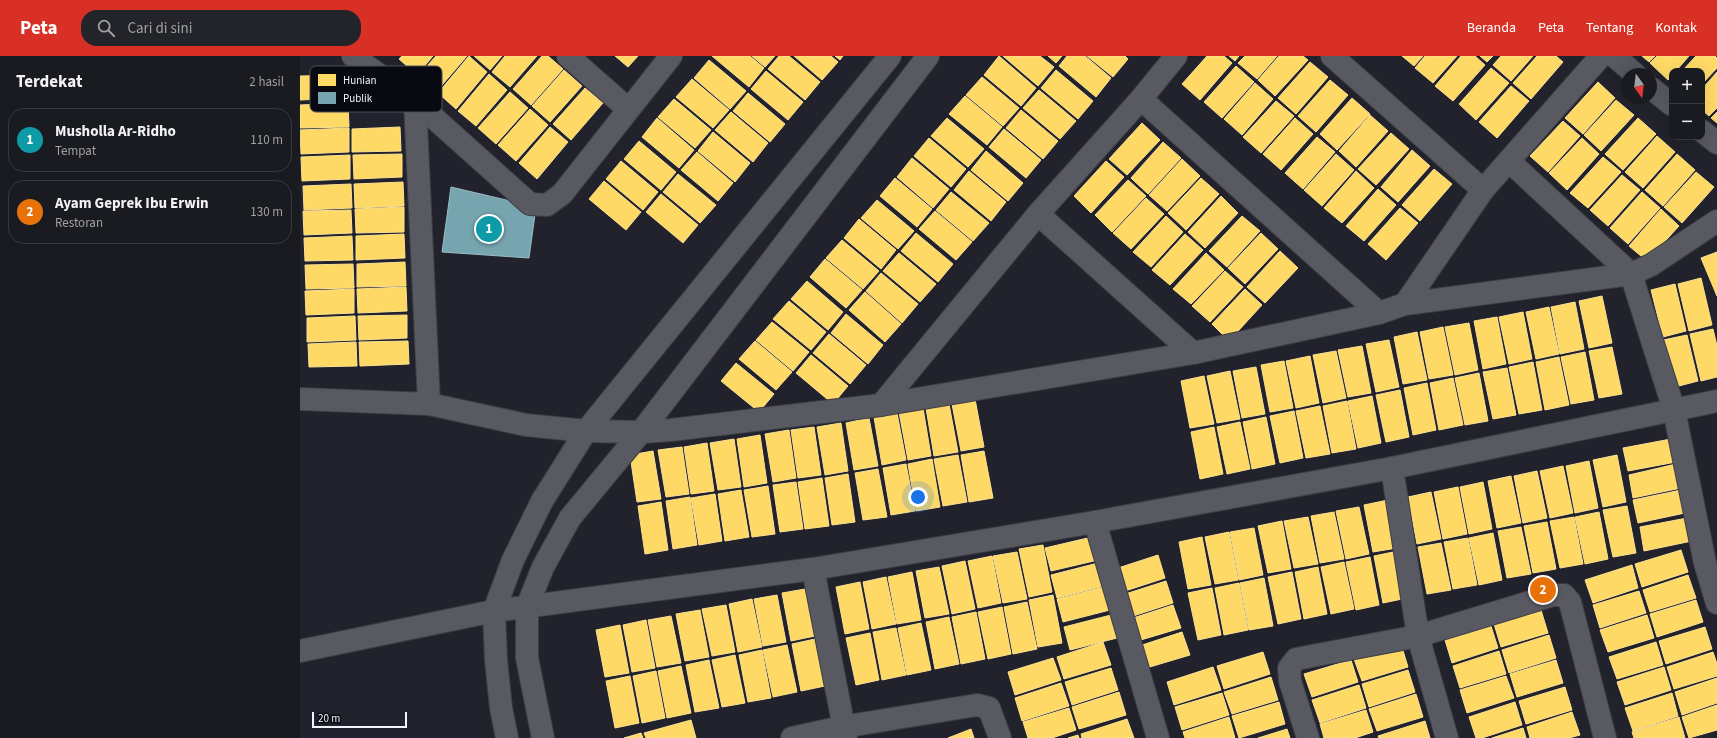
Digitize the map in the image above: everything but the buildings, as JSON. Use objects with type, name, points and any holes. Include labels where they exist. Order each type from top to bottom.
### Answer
[{"type":"street","points":[[353,56],[367,66]]},
{"type":"street","points":[[568,56],[628,109]]},
{"type":"street","points":[[427,112],[530,204],[548,205],[562,194],[671,56]]},
{"type":"street","points":[[507,738],[501,708],[496,660],[494,611],[513,560],[542,500],[586,431],[890,56]]},
{"type":"street","points":[[543,738],[533,696],[527,658],[527,607],[543,567],[570,518],[641,432],[928,56]]},
{"type":"street","points":[[881,405],[1038,214],[1141,99],[1176,56]]},
{"type":"street","points":[[1332,56],[1483,190]]},
{"type":"street","points":[[1406,304],[1483,190],[1601,56]]},
{"type":"street","points":[[1614,56],[1628,68]]},
{"type":"street","points":[[1657,93],[1671,104]]},
{"type":"street","points":[[1141,99],[1379,312]]},
{"type":"street","points":[[416,112],[429,404]]},
{"type":"street","points":[[1705,133],[1717,143]]},
{"type":"street","points":[[1509,161],[1631,274],[1674,410],[1711,561],[1717,603]]},
{"type":"street","points":[[1038,214],[1193,353]]},
{"type":"street","points":[[300,399],[429,404],[526,425],[586,431],[641,432],[881,405],[1193,353],[1379,312],[1406,304],[1631,274],[1651,265],[1717,221]]},
{"type":"street","points":[[300,651],[494,611],[813,569],[1095,522],[1392,468],[1717,401]]},
{"type":"street","points":[[1392,468],[1418,636],[1447,738]]},
{"type":"street","points":[[1095,522],[1158,738]]},
{"type":"street","points":[[813,569],[844,733]]},
{"type":"street","points":[[1308,738],[1290,681],[1289,668],[1296,659],[1418,636],[1553,595],[1564,594],[1570,602],[1605,738]]},
{"type":"street","points":[[792,738],[844,733],[976,705],[989,708],[1000,738]]},
{"type":"place","name":"Musholla Ar-Ridho","points":[[489,229]]},
{"type":"place","name":"Ayam Geprek Ibu Erwin","points":[[1543,590]]}]
